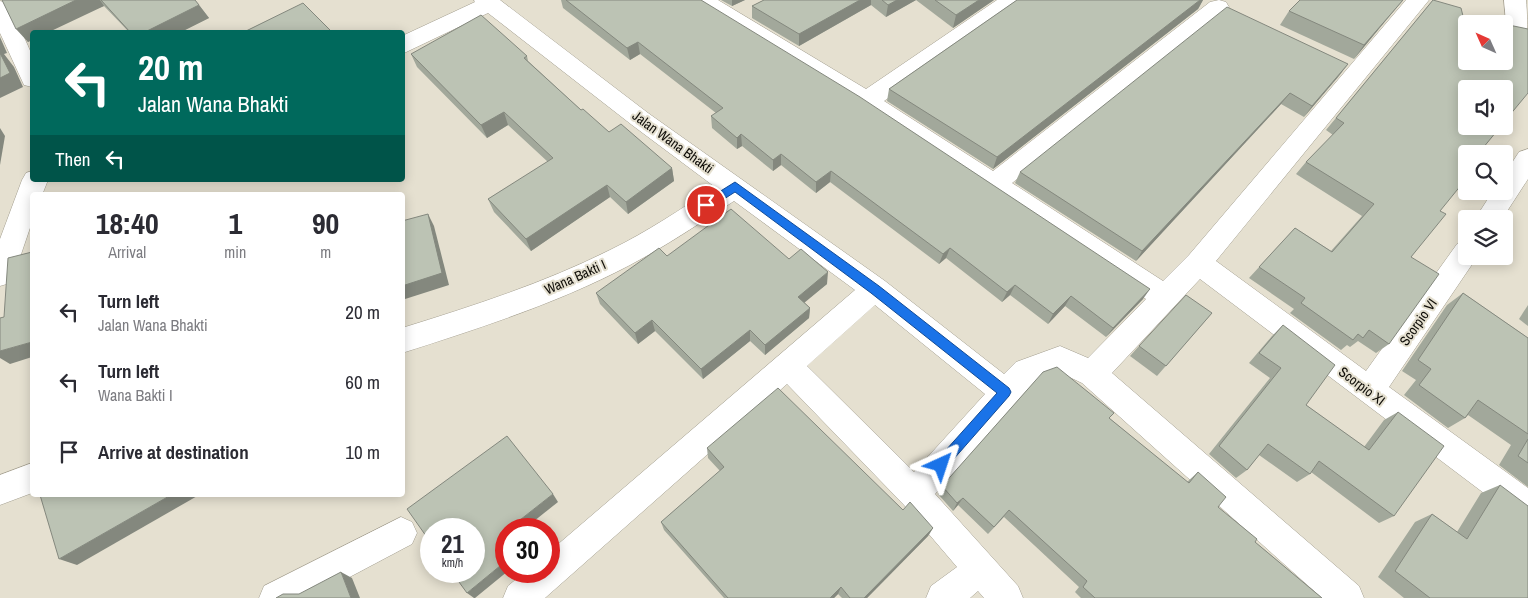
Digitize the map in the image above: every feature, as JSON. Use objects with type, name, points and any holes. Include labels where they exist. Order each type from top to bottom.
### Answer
[{"type":"street","points":[[702,0],[867,101],[1166,296]]},
{"type":"street","points":[[867,101],[1012,0]]},
{"type":"street","points":[[1515,0],[1516,33]]},
{"type":"street","points":[[405,44],[487,2]]},
{"type":"street","name":"Jalan Wana Bhakti","points":[[487,2],[640,119],[875,289],[1005,392]]},
{"type":"street","points":[[1092,374],[1198,263],[1348,68],[1426,2]]},
{"type":"street","points":[[730,18],[752,7]]},
{"type":"street","points":[[995,183],[1218,7]]},
{"type":"street","points":[[0,8],[30,75]]},
{"type":"street","points":[[1494,210],[1528,159]]},
{"type":"street","name":"Wana Bakti I","points":[[405,340],[482,316],[581,276],[649,242],[735,187]]},
{"type":"street","points":[[0,275],[30,194]]},
{"type":"street","name":"Scorpio XI","points":[[1198,263],[1528,507]]},
{"type":"street","name":"Scorpio VI","points":[[1369,391],[1458,264]]},
{"type":"street","points":[[1444,286],[1467,301]]},
{"type":"street","points":[[520,598],[875,289]]},
{"type":"street","points":[[915,494],[1005,392],[1026,371],[1060,359],[1092,374],[1347,598]]},
{"type":"street","points":[[788,366],[915,494],[1006,598]]},
{"type":"street","points":[[0,490],[30,479]]},
{"type":"street","points":[[276,598],[401,533]]},
{"type":"street","points":[[943,598],[980,569]]},
{"type":"building","points":[[2,0],[76,0],[16,29]]},
{"type":"building","points":[[101,0],[195,0],[199,5],[149,30],[128,30]]},
{"type":"building","points":[[566,0],[701,0],[860,97],[1150,289],[1113,328],[1071,296],[1053,314],[1015,285],[1007,292],[950,248],[943,254],[831,171],[816,182],[781,154],[773,160],[741,134],[737,138],[711,116],[723,108],[638,42],[627,48]]},
{"type":"building","points":[[764,0],[860,0],[799,34],[752,6]]},
{"type":"building","points":[[882,0],[897,0],[888,5]]},
{"type":"building","points":[[935,0],[979,0],[956,15]]},
{"type":"building","points":[[1017,0],[1200,0],[997,157],[889,89]]},
{"type":"building","points":[[1300,0],[1403,0],[1364,45],[1289,11]]},
{"type":"building","points":[[1433,0],[1461,8],[1463,15],[1458,15],[1458,70],[1513,70],[1513,26],[1528,29],[1528,93],[1513,111],[1513,80],[1458,80],[1458,135],[1494,135],[1485,145],[1458,145],[1458,189],[1440,211],[1446,214],[1411,257],[1439,274],[1389,344],[1369,330],[1363,338],[1358,334],[1353,340],[1301,303],[1305,298],[1259,267],[1295,228],[1332,252],[1374,204],[1306,162],[1344,123],[1336,118]]},
{"type":"building","points":[[303,3],[330,30],[248,30]]},
{"type":"building","points":[[1227,7],[1348,64],[1312,106],[1290,93],[1142,251],[1020,172]]},
{"type":"building","points":[[481,15],[527,56],[524,58],[581,110],[583,109],[609,132],[621,124],[672,168],[626,202],[607,185],[526,239],[488,199],[553,158],[504,112],[481,125],[411,54]]},
{"type":"building","points":[[0,53],[10,73],[0,78]]},
{"type":"building","points":[[731,209],[789,259],[801,249],[828,272],[798,297],[810,308],[765,345],[750,330],[701,369],[652,320],[635,333],[596,293],[659,248],[667,256]]},
{"type":"building","points":[[428,214],[442,273],[405,285],[405,220]]},
{"type":"building","points":[[30,252],[30,343],[0,351],[0,318],[4,317],[8,258]]},
{"type":"building","points":[[1463,293],[1528,338],[1528,434],[1478,400],[1465,418],[1419,385],[1431,369],[1418,360]]},
{"type":"building","points":[[1186,295],[1212,313],[1166,366],[1139,346]]},
{"type":"building","points":[[1283,325],[1335,365],[1306,405],[1369,450],[1398,412],[1444,446],[1394,516],[1319,461],[1310,474],[1268,444],[1247,470],[1219,446],[1281,368],[1259,353]]},
{"type":"building","points":[[1057,367],[1114,413],[1109,418],[1189,483],[1198,472],[1226,497],[1218,507],[1257,539],[1255,542],[1322,598],[1095,598],[1083,587],[1087,581],[1009,510],[994,527],[963,498],[957,503],[942,486],[1043,372]]},
{"type":"building","points":[[778,388],[903,510],[910,502],[933,528],[864,598],[850,598],[841,587],[830,598],[728,598],[661,522],[724,467],[707,448]]},
{"type":"building","points":[[507,436],[553,494],[522,518],[495,518],[495,570],[485,578],[485,518],[420,518],[420,527],[407,509]]},
{"type":"building","points":[[1528,439],[1528,463],[1518,456]]},
{"type":"building","points":[[1500,485],[1528,506],[1528,598],[1430,598],[1395,571],[1432,514],[1467,539]]},
{"type":"building","points":[[41,497],[168,497],[59,559]]},
{"type":"building","points":[[341,572],[351,598],[276,598],[283,594],[299,594]]},
{"type":"building","points":[[460,583],[479,583],[467,593]]},
{"type":"route","points":[[706,205],[735,187],[875,289],[1005,392],[941,465]]}]
